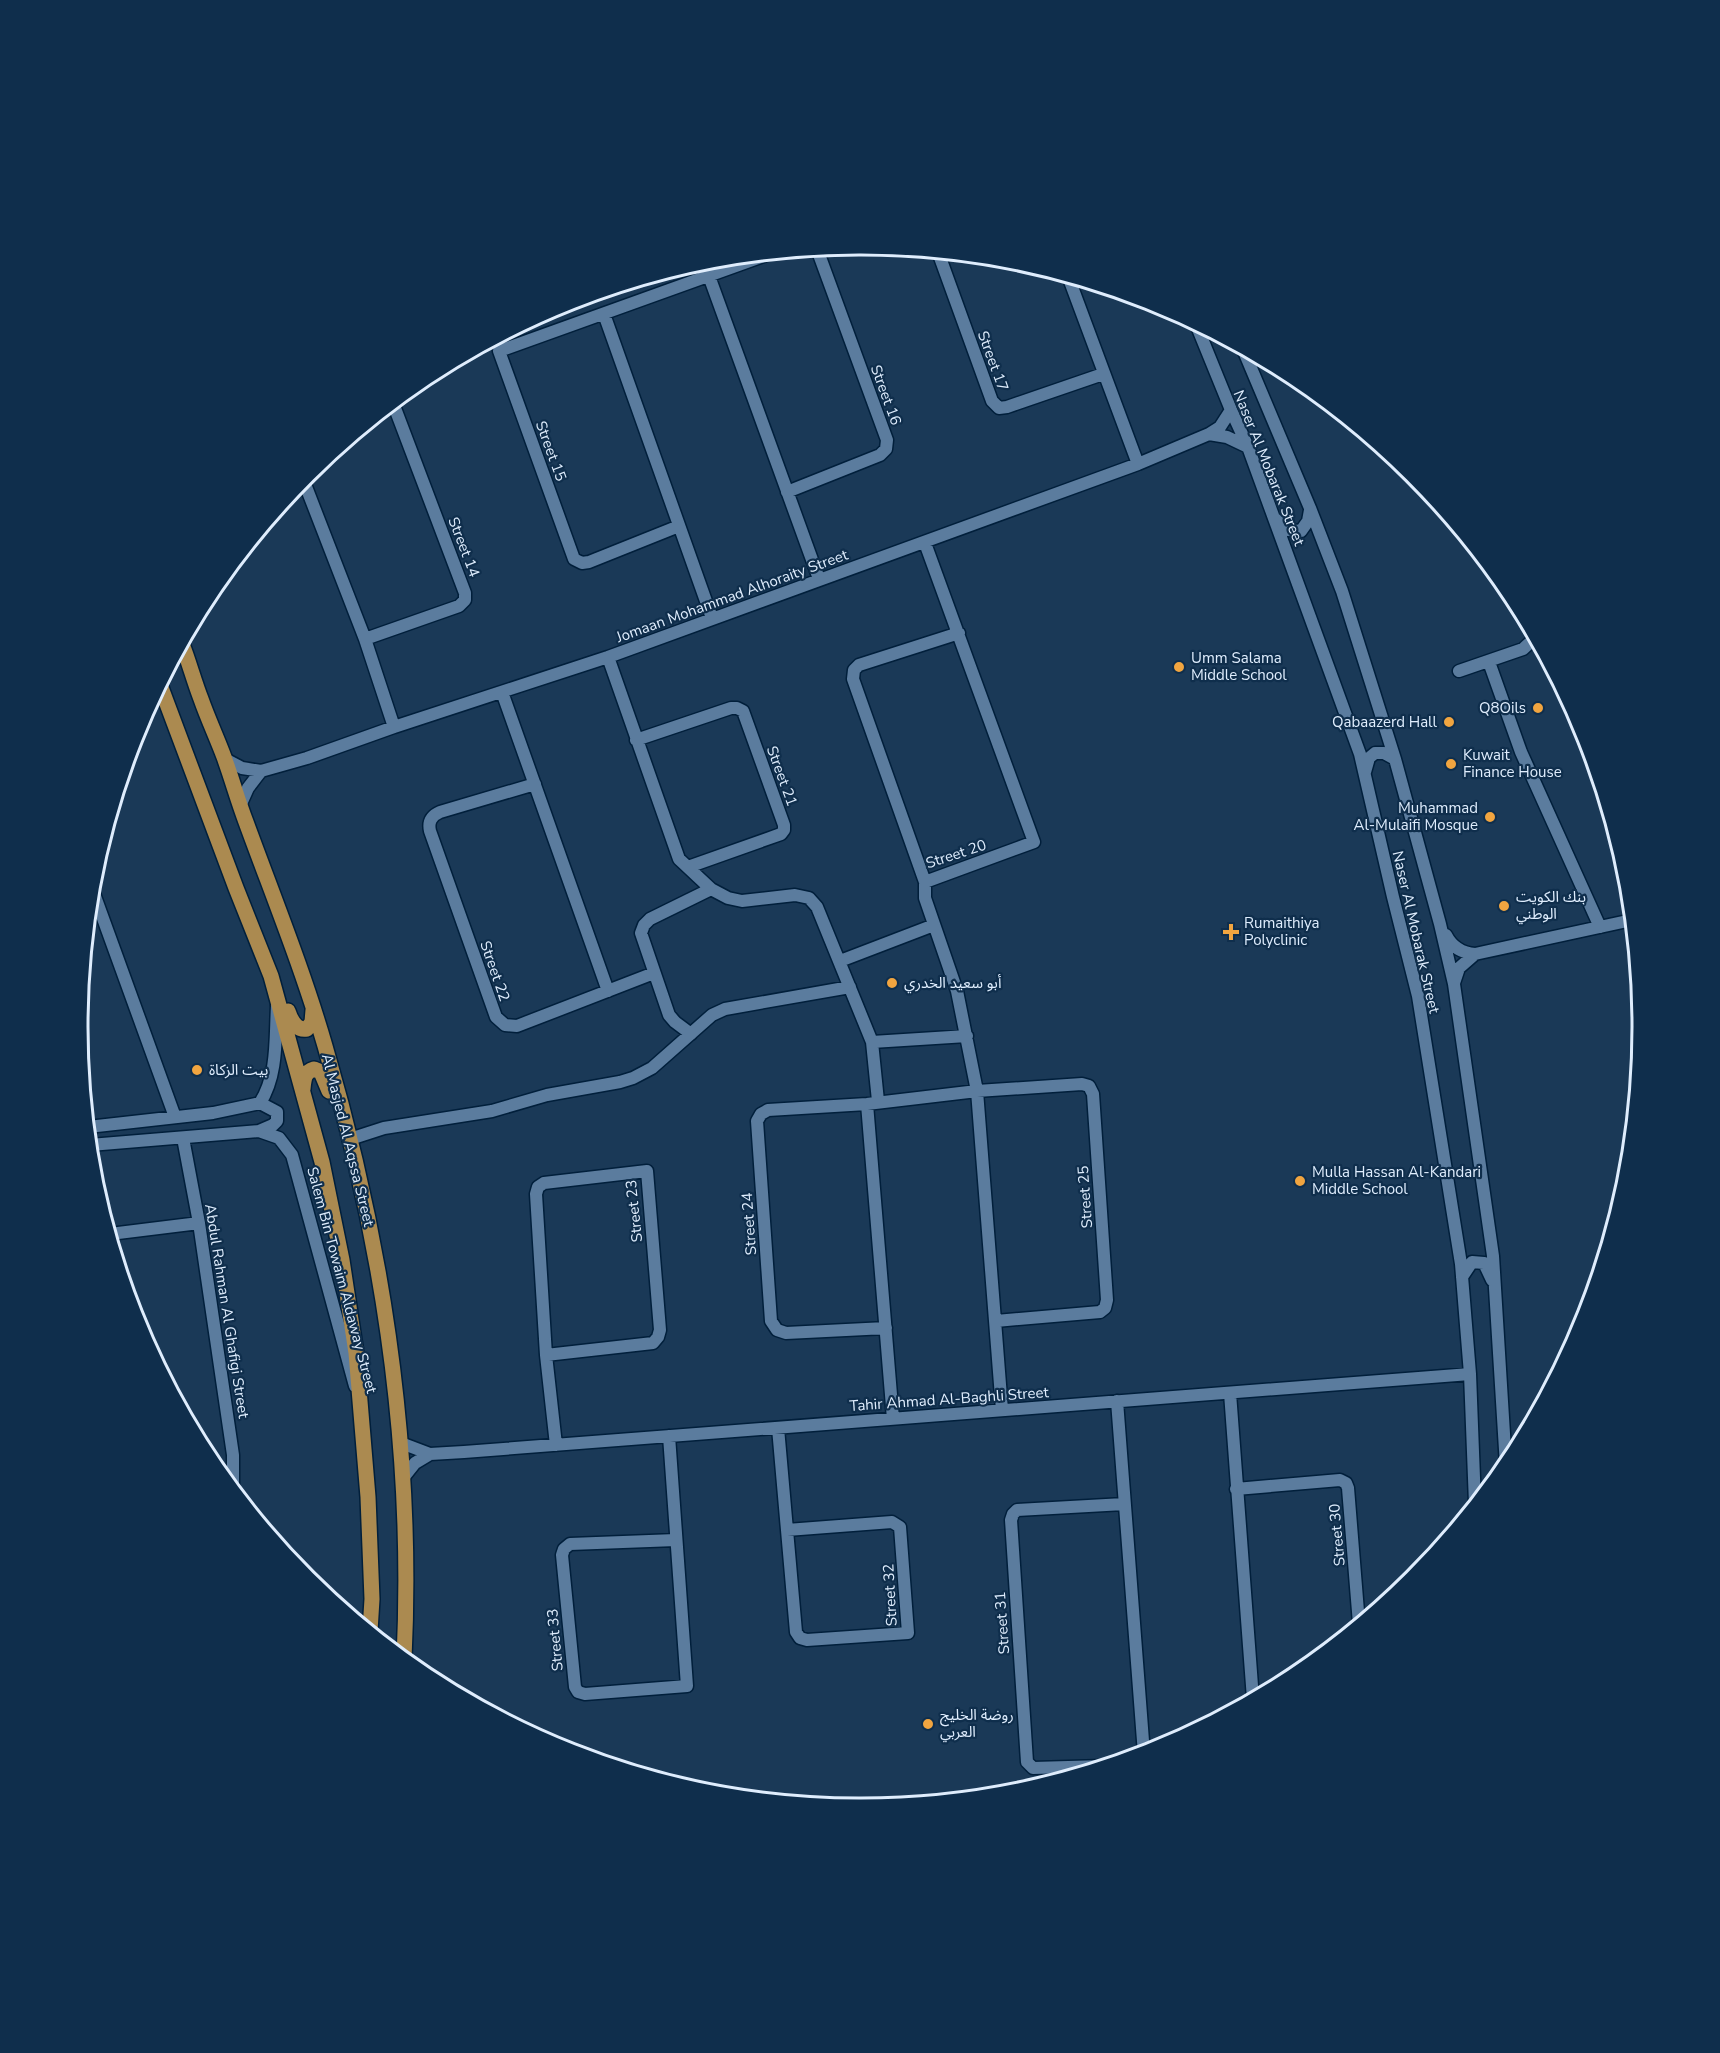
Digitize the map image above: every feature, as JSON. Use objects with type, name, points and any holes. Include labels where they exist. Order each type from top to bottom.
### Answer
[{"type":"main road","name":"Al Masjed Al Aqssa Street","points":[[185,653],[225,759],[313,1010],[349,1135],[380,1277],[401,1443],[404,1649]]},
{"type":"main road","name":"Al Masjed Al Aqssa Street","points":[[164,695],[271,976],[322,1162],[342,1260],[362,1410],[368,1497],[372,1599],[370,1623]]},
{"type":"main road","points":[[271,976],[296,1027],[307,1029],[312,1022],[313,1010]]},
{"type":"main road","points":[[303,1095],[305,1075],[309,1071],[318,1070],[349,1135]]},
{"type":"main road","points":[[372,1599],[373,1625]]},
{"type":"street","name":"Street 16","points":[[787,492],[880,455],[886,449],[887,440],[820,257]]},
{"type":"street","name":"Street 17","points":[[941,260],[992,401],[999,408],[1007,408],[1103,374]]},
{"type":"street","points":[[738,265],[709,276],[819,579]]},
{"type":"street","name":"Street 15","points":[[679,526],[589,562],[582,563],[574,559],[499,351],[709,276]]},
{"type":"street","points":[[1071,284],[1138,464]]},
{"type":"street","points":[[604,314],[712,618]]},
{"type":"street","name":"Naser Al Mobarak Street","points":[[1200,335],[1248,447],[1360,754],[1418,996],[1462,1277],[1470,1374],[1475,1492]]},
{"type":"street","name":"Naser Al Mobarak Street","points":[[1247,359],[1342,591],[1395,759],[1440,924],[1454,984],[1493,1256],[1505,1449]]},
{"type":"street","name":"Street 14","points":[[365,639],[459,606],[465,600],[465,593],[396,410]]},
{"type":"street","name":"Jomaan Mohammad Alhoraity Street","points":[[261,771],[307,758],[608,657],[1138,464],[1209,435],[1221,427],[1231,410]]},
{"type":"street","points":[[1209,435],[1227,437],[1248,447]]},
{"type":"street","points":[[307,489],[365,639],[394,727]]},
{"type":"street","points":[[1273,515],[1284,528],[1297,532],[1306,526],[1310,508]]},
{"type":"street","name":"Street 20","points":[[925,543],[959,633],[1034,843],[925,882],[853,679],[854,670],[859,665],[959,633]]},
{"type":"street","points":[[1459,671],[1526,648],[1530,644]]},
{"type":"street","points":[[608,657],[679,859],[711,889],[728,898],[742,901],[795,896],[809,898],[817,907],[872,1042],[873,1102],[893,1419]]},
{"type":"street","points":[[1489,662],[1517,741],[1600,927]]},
{"type":"street","points":[[502,692],[608,991],[654,973]]},
{"type":"street","name":"Street 21","points":[[636,740],[731,708],[743,711],[784,830],[781,834],[688,867]]},
{"type":"street","points":[[1364,777],[1369,759],[1375,753],[1384,753],[1395,759]]},
{"type":"street","points":[[225,759],[242,768],[261,771],[248,788],[240,806]]},
{"type":"street","name":"Street 22","points":[[535,784],[440,812],[432,817],[429,823],[430,831],[496,1017],[505,1026],[517,1026],[608,991]]},
{"type":"street","points":[[925,882],[925,898],[957,992],[977,1091],[1002,1410]]},
{"type":"street","points":[[691,1034],[671,1018],[642,938],[644,925],[650,919],[711,889]]},
{"type":"street","points":[[98,905],[175,1117]]},
{"type":"street","points":[[1440,924],[1450,944],[1475,954],[1624,922]]},
{"type":"street","points":[[840,961],[934,925]]},
{"type":"street","points":[[1454,984],[1459,968],[1475,954]]},
{"type":"street","points":[[349,1135],[492,1111],[547,1095],[620,1082],[652,1068],[712,1015],[725,1009],[850,987]]},
{"type":"street","points":[[260,1103],[268,1090],[273,1071],[277,996]]},
{"type":"street","points":[[872,1042],[967,1036]]},
{"type":"street","name":"Street 25","points":[[923,1096],[1082,1084],[1089,1086],[1093,1094],[1106,1308],[1100,1312],[996,1321]]},
{"type":"street","name":"Street 24","points":[[886,1328],[786,1333],[777,1330],[771,1321],[757,1121],[760,1114],[768,1110],[923,1096]]},
{"type":"street","points":[[95,1126],[213,1113],[260,1103],[277,1112],[278,1117],[273,1125],[260,1131],[98,1144]]},
{"type":"street","name":"Salem Bin Towaim Aldaway Street","points":[[260,1131],[279,1138],[292,1155],[362,1410]]},
{"type":"street","name":"Abdul Rahman Al Ghafigi Street","points":[[183,1138],[199,1223],[233,1455],[233,1475]]},
{"type":"street","name":"Street 23","points":[[546,1355],[653,1343],[658,1337],[660,1330],[647,1171],[544,1184],[538,1187],[536,1194],[546,1355],[556,1445]]},
{"type":"street","points":[[117,1233],[199,1223]]},
{"type":"street","points":[[1462,1277],[1472,1263],[1484,1263],[1494,1284]]},
{"type":"street","name":"Tahir Ahmad Al-Baghli Street","points":[[401,1443],[430,1454],[1470,1374]]},
{"type":"street","points":[[1230,1393],[1252,1691]]},
{"type":"street","points":[[1117,1401],[1143,1744]]},
{"type":"street","name":"Street 32","points":[[778,1428],[787,1530],[796,1632],[800,1638],[807,1640],[908,1633],[900,1527],[897,1523],[892,1521],[787,1530]]},
{"type":"street","name":"Street 33","points":[[669,1436],[687,1686],[585,1694],[578,1692],[574,1687],[562,1555],[564,1549],[570,1544],[676,1540]]},
{"type":"street","points":[[403,1478],[415,1463],[430,1454]]},
{"type":"street","name":"Street 30","points":[[1236,1489],[1340,1480],[1346,1483],[1358,1616]]},
{"type":"street","name":"Street 31","points":[[1077,1767],[1033,1768],[1026,1762],[1011,1520],[1017,1510],[1124,1504]]},
{"type":"place","name":"Umm Salama Middle School","points":[[1179,667]]},
{"type":"place","name":"Q8Oils","points":[[1538,708]]},
{"type":"place","name":"Qabaazerd Hall","points":[[1449,722]]},
{"type":"place","name":"Kuwait Finance House","points":[[1451,764]]},
{"type":"place","name":"Muhammad Al-Mulaifi Mosque","points":[[1490,817]]},
{"type":"place","name":"بنك الكويت الوطني","points":[[1504,906]]},
{"type":"place","name":"Rumaithiya Polyclinic","points":[[1231,932]]},
{"type":"place","name":"أبو سعيد الخدري","points":[[892,983]]},
{"type":"place","name":"بيت الزكاة","points":[[197,1070]]},
{"type":"place","name":"Mulla Hassan Al-Kandari Middle School","points":[[1300,1181]]},
{"type":"place","name":"روضة الخليج العربي","points":[[928,1724]]}]
